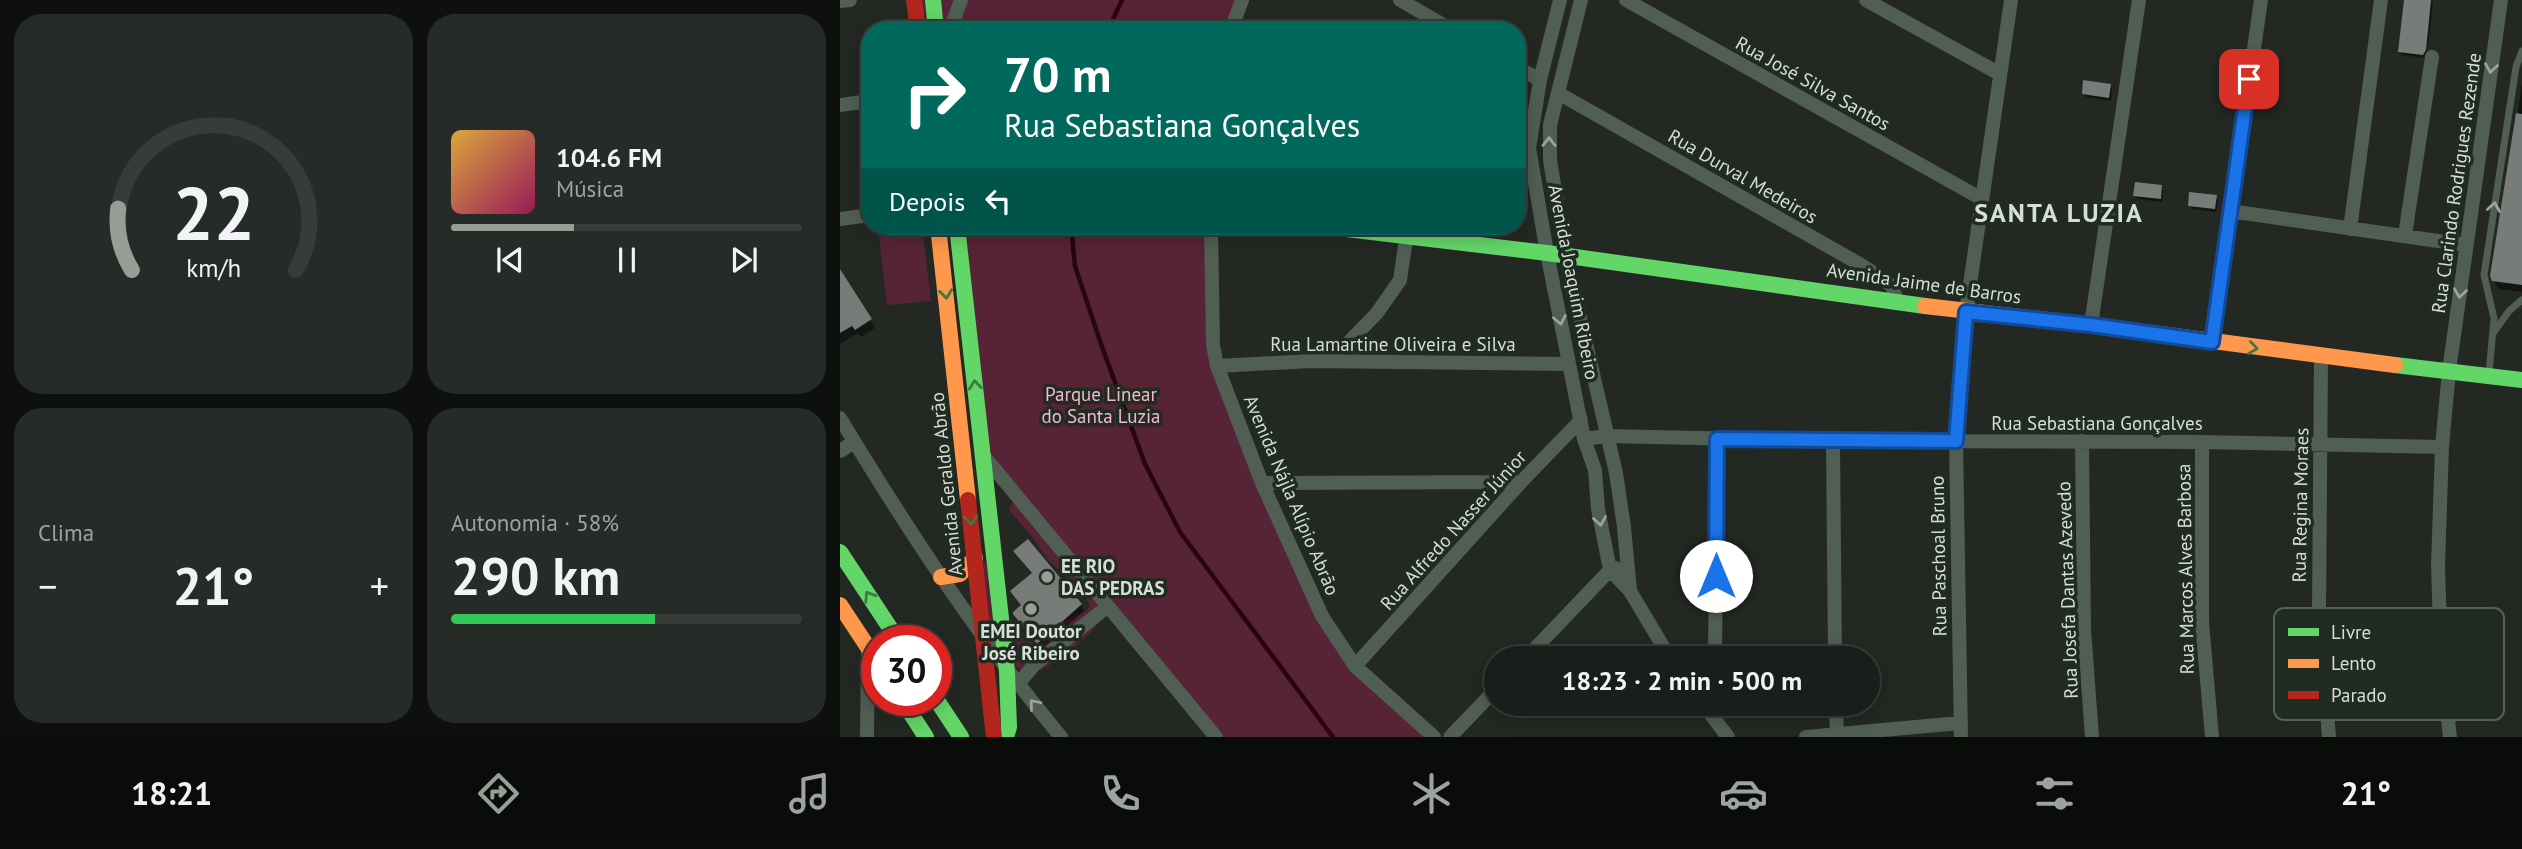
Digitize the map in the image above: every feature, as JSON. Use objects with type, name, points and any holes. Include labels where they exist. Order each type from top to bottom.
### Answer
[{"type":"street","points":[[840,1],[850,0]]},
{"type":"street","points":[[915,0],[917,21]]},
{"type":"street","points":[[933,0],[935,21]]},
{"type":"street","points":[[953,21],[961,0]]},
{"type":"street","points":[[1234,21],[1242,0]]},
{"type":"street","points":[[1400,0],[1436,21]]},
{"type":"street","name":"Avenida Joaquim Ribeiro","points":[[1560,0],[1540,80],[1529,148],[1584,439],[1595,470],[1598,509],[1610,570]]},
{"type":"street","name":"Avenida Joaquim Ribeiro","points":[[1581,0],[1548,138],[1566,257],[1616,473],[1630,591]]},
{"type":"street","name":"Rua José Silva Santos","points":[[1626,0],[1982,199]]},
{"type":"street","points":[[1866,0],[2000,74]]},
{"type":"street","name":"Rua Paschoal Bruno","points":[[1960,730],[1956,441],[1966,312],[2011,0]]},
{"type":"street","points":[[2091,325],[2139,0]]},
{"type":"street","points":[[2212,342],[2261,0]]},
{"type":"street","points":[[2350,229],[2381,0]]},
{"type":"street","name":"Rua Clarindo Rodrigues Rezende","points":[[2439,608],[2442,447],[2449,371],[2501,0]]},
{"type":"street","points":[[2405,235],[2432,57]]},
{"type":"street","points":[[1526,72],[1540,80]]},
{"type":"street","name":"Rua Durval Medeiros","points":[[1558,93],[1863,266],[1892,286],[1898,301]]},
{"type":"street","points":[[840,105],[861,102]]},
{"type":"street","points":[[2230,212],[2466,245]]},
{"type":"street","points":[[840,219],[861,216]]},
{"type":"street","name":"Avenida Geraldo Abrão","points":[[939,235],[994,737]]},
{"type":"street","name":"Avenida Geraldo Abrão","points":[[958,235],[982,453],[1012,678],[1007,732]]},
{"type":"street","name":"Avenida Nájla Alípio Abrão","points":[[1211,235],[1213,345],[1217,366],[1262,483],[1322,616],[1355,666],[1434,737]]},
{"type":"street","points":[[1311,361],[1347,344],[1377,313],[1400,280],[1407,235]]},
{"type":"street","name":"Avenida Jaime de Barros","points":[[1433,235],[1566,257],[1966,312],[2091,325],[2321,357],[2522,380]]},
{"type":"street","name":"Rua Regina Moraes","points":[[2319,608],[2321,357]]},
{"type":"street","name":"Rua Lamartine Oliveira e Silva","points":[[1217,366],[1311,361],[1569,363]]},
{"type":"street","points":[[840,418],[984,640],[1061,737]]},
{"type":"street","name":"Rua Alfredo Nasser Júnior","points":[[1355,666],[1521,482],[1581,420]]},
{"type":"street","name":"Rua Sebastiana Gonçalves","points":[[1584,439],[1606,436],[2442,447]]},
{"type":"street","points":[[1716,646],[1717,439]]},
{"type":"street","points":[[1833,441],[1835,646]]},
{"type":"street","name":"Rua Josefa Dantas Azevedo","points":[[2082,441],[2084,629],[2092,737]]},
{"type":"street","points":[[840,451],[854,442]]},
{"type":"street","name":"Rua Marcos Alves Barbosa","points":[[2202,442],[2202,622],[2212,737]]},
{"type":"street","points":[[964,452],[982,453],[1216,737]]},
{"type":"street","points":[[1262,483],[1521,482]]},
{"type":"street","points":[[840,552],[888,625]]},
{"type":"street","points":[[941,577],[960,573],[975,558]]},
{"type":"street","points":[[1537,646],[1610,570],[1627,563]]},
{"type":"street","points":[[1610,570],[1630,591],[1663,646]]},
{"type":"street","points":[[840,605],[861,637]]},
{"type":"street","points":[[1012,678],[1035,664],[1107,607]]},
{"type":"street","points":[[1450,737],[1484,702]]},
{"type":"street","points":[[867,737],[868,716]]},
{"type":"street","points":[[912,716],[926,737]]},
{"type":"street","points":[[947,716],[961,737]]},
{"type":"street","points":[[1718,716],[1728,737]]},
{"type":"street","points":[[1836,716],[1837,735]]},
{"type":"street","points":[[1806,737],[1960,730]]},
{"type":"lane","points":[[2489,376],[2494,318],[2484,275],[2516,67],[2522,51]]},
{"type":"lane","points":[[2494,332],[2509,311],[2522,300]]},
{"type":"green space","points":[[917,0],[1242,0],[1234,21],[928,21]]},
{"type":"green space","points":[[879,235],[923,235],[931,301],[887,305]]},
{"type":"green space","name":"Parque Linear do Santa Luzia","points":[[964,235],[1211,235],[1213,345],[1262,483],[1355,666],[1434,737],[1216,737],[1108,614],[1061,659],[1036,672],[1020,670],[994,647],[975,558],[986,562],[1011,628],[1037,646],[1056,633],[1062,622],[1085,612],[1090,606],[1084,593],[1048,560],[1009,510],[1012,502],[1025,513],[982,453]]},
{"type":"building","points":[[2404,0],[2431,0],[2426,50],[2423,55],[2398,52]]},
{"type":"building","points":[[2083,80],[2111,84],[2109,98],[2082,94]]},
{"type":"building","points":[[2516,113],[2522,114],[2522,285],[2492,281],[2490,276]]},
{"type":"building","points":[[2135,182],[2162,185],[2161,199],[2133,196]]},
{"type":"building","points":[[2189,192],[2217,195],[2215,209],[2188,206]]},
{"type":"building","points":[[840,269],[872,319],[855,330],[852,326],[840,333]]},
{"type":"building","points":[[1028,539],[1082,604],[1037,644],[1013,614],[1021,605],[1010,591],[1032,573],[1013,551]]},
{"type":"waterway","points":[[1112,21],[1122,0]]},
{"type":"waterway","points":[[1072,235],[1075,266],[1101,344],[1145,464],[1180,532],[1333,737]]},
{"type":"traffic: fast","points":[[933,0],[935,21]]},
{"type":"traffic: fast","points":[[958,235],[1007,672],[1009,727],[1006,737]]},
{"type":"traffic: fast","points":[[1396,235],[1547,253],[1925,306]]},
{"type":"traffic: fast","points":[[2395,365],[2522,380]]},
{"type":"traffic: fast","points":[[840,552],[888,625]]},
{"type":"traffic: fast","points":[[912,716],[926,737]]},
{"type":"traffic: fast","points":[[947,716],[961,737]]},
{"type":"traffic: slow","points":[[939,235],[968,500]]},
{"type":"traffic: slow","points":[[1925,306],[2395,365]]},
{"type":"traffic: slow","points":[[941,577],[960,574],[975,558]]},
{"type":"traffic: slow","points":[[840,605],[861,637]]},
{"type":"traffic: jam","points":[[914,0],[917,21]]},
{"type":"traffic: jam","points":[[968,500],[994,737]]},
{"type":"place","name":"EE RIO DAS PEDRAS","points":[[1047,577]]},
{"type":"place","name":"EMEI Doutor José Ribeiro","points":[[1031,609]]},
{"type":"district","name":"SANTA LUZIA","points":[[2059,212]]},
{"type":"route","points":[[1716,576],[1717,439],[1956,441],[1966,312],[2091,325],[2212,342],[2249,79]]}]
